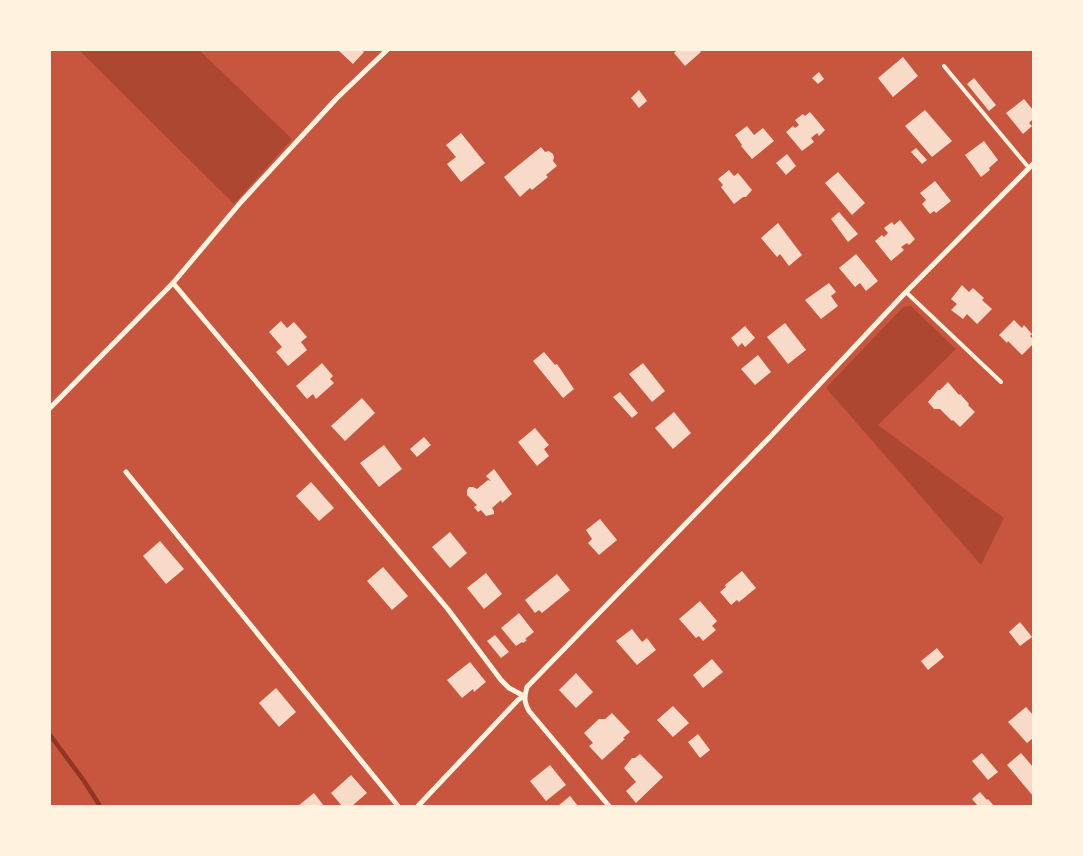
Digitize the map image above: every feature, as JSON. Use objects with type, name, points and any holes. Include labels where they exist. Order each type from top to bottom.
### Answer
[{"type":"street","points":[[50,408],[173,283],[241,202],[337,98],[387,50]]},
{"type":"street","points":[[418,806],[514,704],[524,696],[530,682],[770,437],[906,292],[1031,166]]},
{"type":"street","points":[[173,283],[447,608],[501,680],[509,688],[524,696]]},
{"type":"street","points":[[126,472],[398,806]]},
{"type":"street","points":[[524,696],[529,711],[609,806]]},
{"type":"lane","points":[[944,66],[1031,166]]},
{"type":"lane","points":[[906,292],[1001,382]]},
{"type":"shaded area","points":[[79,50],[199,50],[292,139],[234,204]]},
{"type":"shaded area","points":[[911,306],[956,349],[878,425],[1004,518],[981,565],[826,388],[903,307]]},
{"type":"building","points":[[338,50],[361,50],[364,52],[353,64]]},
{"type":"building","points":[[677,50],[699,50],[701,52],[685,66],[674,53]]},
{"type":"building","points":[[903,57],[918,76],[893,97],[878,78]]},
{"type":"building","points":[[819,72],[824,79],[818,84],[812,78]]},
{"type":"building","points":[[974,78],[996,105],[989,111],[967,84]]},
{"type":"building","points":[[639,90],[647,101],[639,108],[631,98]]},
{"type":"building","points":[[1024,99],[1033,110],[1033,119],[1029,123],[1032,126],[1023,134],[1006,113]]},
{"type":"building","points":[[925,110],[952,141],[932,157],[905,126]]},
{"type":"building","points":[[810,112],[825,130],[819,136],[817,133],[811,138],[814,142],[802,151],[786,132],[793,126],[795,128],[799,125],[795,120],[803,114],[805,116]]},
{"type":"building","points":[[747,126],[754,135],[763,128],[774,141],[752,159],[735,135]]},
{"type":"building","points":[[461,133],[485,163],[461,182],[447,164],[456,157],[446,145]]},
{"type":"building","points":[[984,141],[998,160],[981,177],[965,155]]},
{"type":"building","points":[[541,147],[545,152],[549,151],[553,154],[553,161],[557,166],[546,175],[548,177],[532,190],[530,188],[520,197],[504,177]]},
{"type":"building","points":[[916,148],[927,160],[922,164],[911,152]]},
{"type":"building","points":[[787,154],[796,166],[786,175],[776,163]]},
{"type":"building","points":[[729,170],[734,176],[738,173],[752,190],[746,197],[743,197],[734,204],[721,187],[723,185],[718,179]]},
{"type":"building","points":[[838,172],[865,203],[852,215],[825,183]]},
{"type":"building","points":[[935,181],[951,201],[936,213],[934,211],[930,214],[922,204],[926,200],[920,193]]},
{"type":"building","points":[[839,212],[858,234],[848,242],[831,219]]},
{"type":"building","points":[[900,220],[915,239],[909,245],[907,243],[901,247],[904,250],[891,261],[875,241],[888,233],[884,228],[892,222],[894,225]]},
{"type":"building","points":[[778,223],[802,255],[789,266],[780,254],[777,257],[761,238]]},
{"type":"building","points":[[856,254],[878,281],[866,291],[860,283],[855,287],[839,268]]},
{"type":"building","points":[[829,283],[836,292],[831,296],[838,306],[821,319],[805,300]]},
{"type":"building","points":[[962,285],[969,292],[973,288],[992,309],[977,324],[967,314],[963,319],[951,310],[957,304],[951,299]]},
{"type":"building","points":[[1014,320],[1022,328],[1024,325],[1032,334],[1030,336],[1033,339],[1033,344],[1022,355],[999,335]]},
{"type":"building","points":[[281,321],[287,328],[294,322],[307,337],[301,342],[307,350],[288,366],[276,352],[282,347],[269,332]]},
{"type":"building","points":[[785,323],[806,350],[788,364],[767,337]]},
{"type":"building","points":[[745,326],[755,338],[745,347],[742,343],[738,347],[731,338]]},
{"type":"building","points":[[544,352],[555,365],[557,364],[574,389],[563,398],[533,361]]},
{"type":"building","points":[[758,355],[771,372],[755,385],[741,369]]},
{"type":"building","points":[[322,363],[333,376],[330,379],[334,383],[316,399],[313,394],[307,399],[296,386]]},
{"type":"building","points":[[643,363],[665,391],[652,402],[629,374]]},
{"type":"building","points":[[948,382],[975,412],[960,427],[940,409],[934,409],[928,402]]},
{"type":"building","points":[[620,392],[638,413],[632,418],[613,397]]},
{"type":"building","points":[[362,398],[375,413],[345,441],[331,426]]},
{"type":"building","points":[[674,412],[691,433],[673,449],[655,428]]},
{"type":"building","points":[[535,428],[549,445],[544,449],[549,456],[537,466],[518,442]]},
{"type":"building","points":[[424,437],[431,445],[417,457],[410,449]]},
{"type":"building","points":[[384,445],[402,469],[379,487],[360,463]]},
{"type":"building","points":[[494,469],[512,494],[502,503],[501,500],[492,508],[494,514],[486,516],[481,510],[478,512],[474,507],[477,505],[467,495],[467,490],[469,487],[477,489],[488,480],[491,481],[486,476]]},
{"type":"building","points":[[311,482],[334,508],[319,521],[296,496]]},
{"type":"building","points":[[600,519],[617,540],[599,555],[588,543],[592,539],[586,530]]},
{"type":"building","points":[[450,532],[467,553],[450,568],[432,547]]},
{"type":"building","points":[[160,541],[184,569],[166,584],[143,556]]},
{"type":"building","points":[[383,567],[408,596],[392,610],[367,581]]},
{"type":"building","points":[[742,571],[756,588],[739,602],[737,600],[731,605],[720,592],[726,587],[725,585]]},
{"type":"building","points":[[486,573],[502,594],[484,609],[467,588]]},
{"type":"building","points":[[557,574],[570,590],[542,613],[539,610],[535,613],[525,600]]},
{"type":"building","points":[[700,601],[717,621],[712,626],[716,630],[703,641],[699,636],[696,638],[679,619]]},
{"type":"building","points":[[519,613],[534,632],[525,639],[527,640],[516,646],[501,628]]},
{"type":"building","points":[[1020,622],[1032,637],[1020,646],[1009,632]]},
{"type":"building","points":[[632,629],[642,642],[647,638],[656,650],[637,665],[616,641]]},
{"type":"building","points":[[495,635],[509,652],[501,658],[487,641]]},
{"type":"building","points":[[937,648],[944,657],[928,670],[921,661]]},
{"type":"building","points":[[712,659],[723,672],[703,688],[693,675]]},
{"type":"building","points":[[470,662],[486,682],[474,692],[473,689],[462,698],[447,680]]},
{"type":"building","points":[[576,673],[593,692],[576,708],[559,690]]},
{"type":"building","points":[[276,688],[296,712],[279,727],[259,703]]},
{"type":"building","points":[[673,706],[689,723],[673,737],[657,720]]},
{"type":"building","points":[[1026,707],[1033,715],[1033,738],[1027,743],[1008,722]]},
{"type":"building","points":[[612,713],[630,732],[602,760],[589,746],[593,743],[584,733],[599,719],[605,719]]},
{"type":"building","points":[[698,734],[710,750],[700,758],[688,742]]},
{"type":"building","points":[[982,753],[998,772],[988,780],[972,761]]},
{"type":"building","points":[[1021,753],[1033,767],[1033,796],[1007,765]]},
{"type":"building","points":[[640,754],[663,777],[636,803],[626,791],[636,782],[624,768],[632,758]]},
{"type":"building","points":[[550,765],[566,785],[546,801],[530,781]]},
{"type":"building","points":[[351,775],[367,793],[352,806],[342,806],[331,793]]},
{"type":"building","points":[[980,792],[994,806],[978,806],[972,799]]},
{"type":"building","points":[[314,793],[324,806],[298,806]]},
{"type":"building","points":[[570,796],[578,806],[558,806]]},
{"type":"waterway","points":[[50,735],[100,806]]}]
